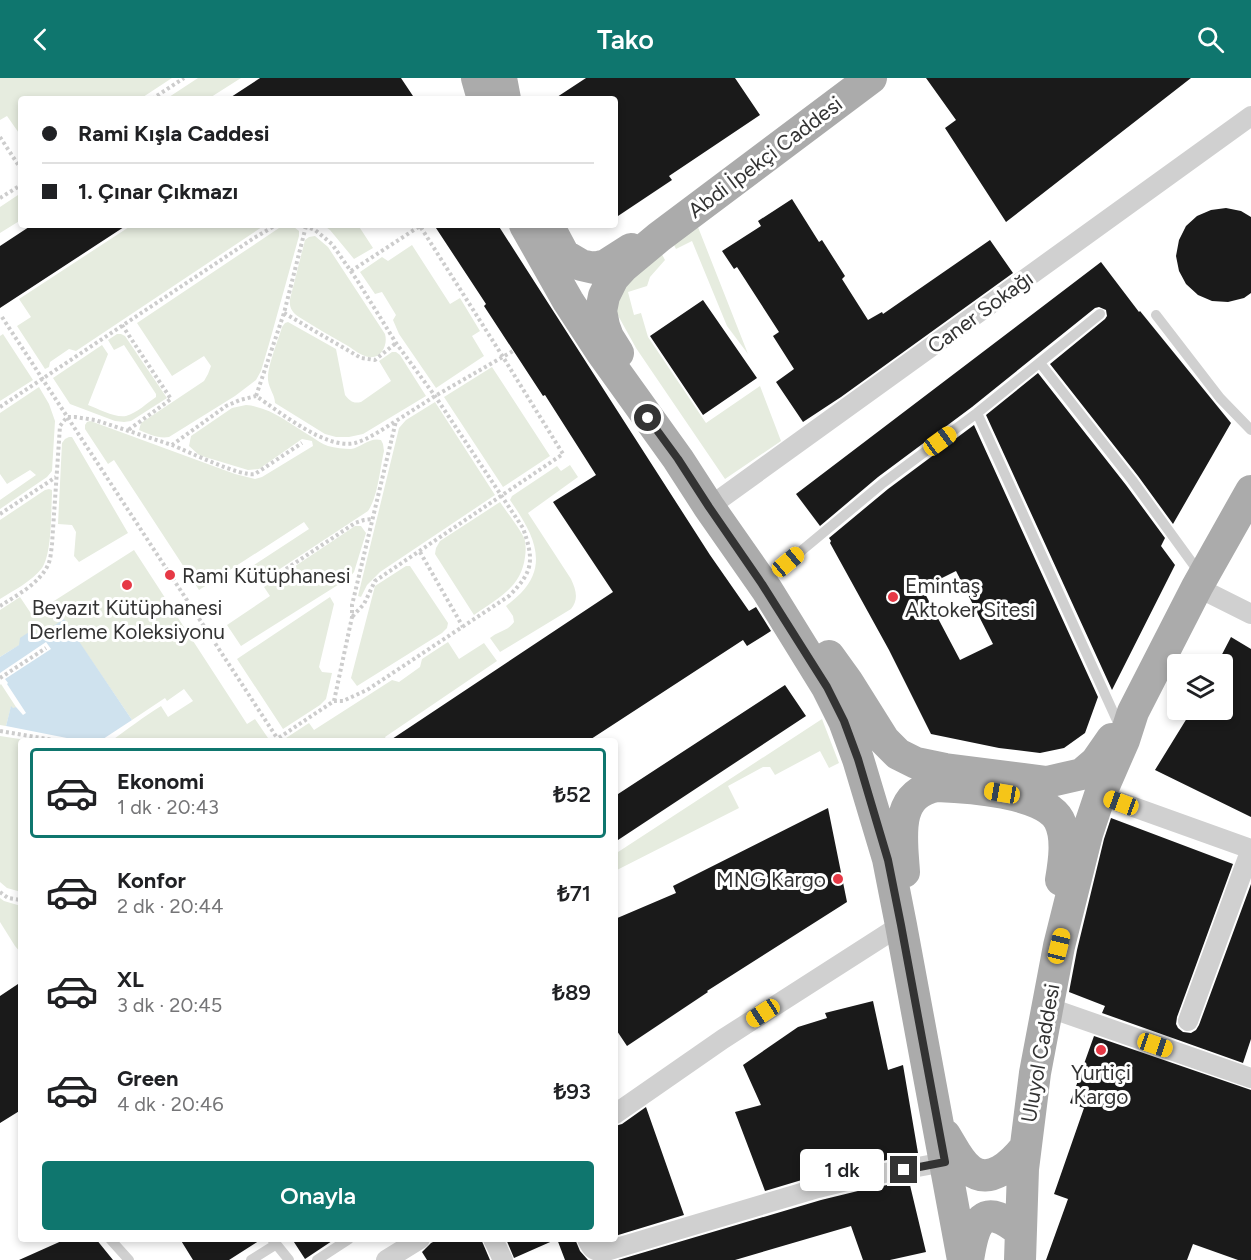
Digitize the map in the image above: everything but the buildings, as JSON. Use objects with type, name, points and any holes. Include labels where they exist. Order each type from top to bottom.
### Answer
[{"type":"main road","points":[[477,78],[482,96]]},
{"type":"main road","points":[[501,78],[504,96]]},
{"type":"main road","name":"Abdi İpekçi Caddesi","points":[[659,237],[871,78]]},
{"type":"main road","points":[[527,228],[568,301],[602,353],[678,459],[764,587],[827,687],[844,721],[858,759],[888,860],[961,1259]]},
{"type":"main road","points":[[550,228],[564,255],[580,265],[594,268],[606,265],[634,247],[659,237]]},
{"type":"main road","points":[[659,237],[613,278],[604,296],[601,311],[608,337],[644,395],[666,424],[673,438],[678,459]]},
{"type":"main road","name":"Uluyol Caddesi","points":[[1020,1245],[1025,1148],[1035,1073],[1059,946],[1087,834],[1100,795],[1124,740],[1127,720],[1251,491]]},
{"type":"main road","points":[[764,587],[823,648],[884,740],[898,754],[916,763],[1047,782],[1082,774],[1096,762],[1127,720]]},
{"type":"main road","points":[[901,925],[904,902],[903,816],[910,801],[929,787],[984,790],[1019,796],[1039,804],[1054,813],[1060,821],[1064,853],[1058,900],[1059,946]]},
{"type":"main road","points":[[936,1121],[967,1168],[974,1173],[985,1175],[1007,1168],[1025,1148]]},
{"type":"main road","points":[[961,1259],[978,1223],[985,1217],[1002,1218],[1020,1245]]},
{"type":"street","name":"Caner Sokağı","points":[[709,507],[1251,116]]},
{"type":"street","points":[[1200,582],[1251,614]]},
{"type":"street","points":[[1100,795],[1251,849],[1188,1021]]},
{"type":"street","points":[[618,1112],[723,1039],[901,925]]},
{"type":"street","points":[[1047,1007],[1251,1078]]},
{"type":"street","points":[[588,1242],[595,1251],[603,1252],[818,1188],[945,1162]]},
{"type":"street","points":[[386,1260],[415,1242]]},
{"type":"street","points":[[495,1242],[504,1260]]},
{"type":"lane","points":[[764,587],[883,483],[978,413],[1100,314]]},
{"type":"lane","points":[[1156,315],[1220,398],[1251,430]]},
{"type":"lane","points":[[1040,363],[1132,480],[1200,582]]},
{"type":"lane","points":[[978,413],[1127,720]]},
{"type":"lane","points":[[113,1242],[129,1260]]},
{"type":"lane","points":[[252,1260],[274,1242],[289,1260]]},
{"type":"lane","points":[[317,1260],[344,1242]]},
{"type":"path","points":[[157,96],[184,78]]},
{"type":"path","points":[[0,137],[18,165]]},
{"type":"path","points":[[0,198],[18,186]]},
{"type":"path","points":[[0,407],[271,228]]},
{"type":"path","points":[[256,396],[284,314],[304,228]]},
{"type":"path","points":[[280,738],[334,701],[343,701],[367,690],[509,596],[526,576],[530,562],[529,546],[523,528],[502,496],[435,396],[396,343],[332,244],[310,228]]},
{"type":"path","points":[[351,271],[417,228]]},
{"type":"path","points":[[352,617],[364,604],[375,581],[563,454],[421,228]]},
{"type":"path","points":[[284,314],[361,358],[375,360],[396,343]]},
{"type":"path","points":[[2,317],[276,738]]},
{"type":"path","points":[[122,325],[171,399],[127,431]]},
{"type":"path","points":[[172,445],[226,406],[256,396],[319,437],[333,443],[351,444],[396,421],[513,351]]},
{"type":"path","points":[[67,417],[95,420],[172,445],[250,475],[302,443]]},
{"type":"path","points":[[0,606],[24,591],[48,566],[51,557],[60,426],[67,417]]},
{"type":"path","points":[[334,701],[352,617],[352,605],[396,421]]},
{"type":"path","points":[[0,514],[56,477]]},
{"type":"path","points":[[286,569],[355,523],[372,519]]},
{"type":"path","points":[[420,552],[463,627]]},
{"type":"path","points":[[0,678],[46,648]]},
{"type":"path","points":[[0,731],[41,738]]},
{"type":"path","points":[[0,892],[18,899]]},
{"type":"shaded area","points":[[0,78],[172,78],[145,96],[18,96],[18,132],[7,116],[0,120]]},
{"type":"shaded area","points":[[198,78],[241,78],[213,96],[171,96]]},
{"type":"shaded area","points":[[18,195],[18,222],[0,233],[0,207]]},
{"type":"shaded area","points":[[696,222],[748,354],[727,326],[692,241],[676,249],[671,239]]},
{"type":"shaded area","points":[[127,228],[260,228],[76,351],[69,349],[50,362],[49,367],[45,369],[17,326],[31,317],[19,299]]},
{"type":"shaded area","points":[[279,228],[295,228],[299,231],[261,371],[256,380],[235,396],[169,437],[157,437],[139,430],[141,423],[204,381],[211,366],[204,356],[172,376],[137,323]]},
{"type":"shaded area","points":[[327,228],[360,228],[373,248],[354,259]]},
{"type":"shaded area","points":[[315,236],[328,247],[385,334],[385,346],[377,356],[369,357],[361,354],[299,317],[292,310],[290,299],[305,240]]},
{"type":"shaded area","points":[[412,245],[450,304],[460,298],[480,331],[472,336],[484,356],[436,388],[399,334],[393,320],[396,315],[382,292],[375,294],[360,272],[382,257],[388,261]]},
{"type":"shaded area","points":[[658,247],[665,260],[650,277],[647,286],[628,292],[634,315],[641,313],[648,337],[706,423],[760,386],[781,441],[725,479],[636,348],[615,310],[616,290]]},
{"type":"shaded area","points":[[288,322],[336,349],[345,395],[352,402],[361,402],[391,381],[379,361],[392,352],[400,355],[426,396],[363,434],[336,437],[325,434],[275,403],[268,375],[282,327]]},
{"type":"shaded area","points":[[3,334],[33,380],[0,401],[0,336]]},
{"type":"shaded area","points":[[117,334],[125,336],[167,398],[131,421],[124,422],[115,421],[70,404],[53,378],[102,345],[108,354],[88,405],[122,416],[130,415],[138,410],[156,397],[156,394],[124,345],[114,350],[108,340]]},
{"type":"shaded area","points":[[492,367],[550,456],[503,487],[444,397]]},
{"type":"shaded area","points":[[39,387],[49,404],[55,421],[52,471],[47,477],[0,509],[0,500],[36,475],[30,470],[7,484],[0,474],[0,413]]},
{"type":"shaded area","points":[[435,402],[495,495],[380,572],[367,585],[361,597],[358,596],[399,428],[406,420]]},
{"type":"shaded area","points":[[246,405],[264,409],[331,447],[351,449],[373,440],[381,440],[384,451],[376,490],[368,511],[260,582],[251,567],[309,529],[304,522],[199,590],[114,460],[108,464],[85,429],[85,425],[90,421],[235,474],[255,479],[313,446],[312,441],[302,439],[259,469],[248,470],[199,455],[189,446],[191,436],[232,408]]},
{"type":"shaded area","points":[[72,437],[128,533],[79,562],[74,556],[76,532],[72,525],[58,524],[62,443]]},
{"type":"shaded area","points":[[570,465],[578,477],[528,513],[571,579],[575,591],[575,602],[571,609],[500,652],[490,638],[514,622],[506,606],[521,593],[530,581],[535,569],[536,558],[530,534],[510,500],[512,496],[557,466],[561,471]]},
{"type":"shaded area","points":[[49,489],[52,490],[51,522],[45,562],[33,577],[0,599],[0,520]]},
{"type":"shaded area","points":[[500,502],[524,538],[526,552],[523,568],[519,577],[507,591],[474,615],[435,554],[436,548],[440,541]]},
{"type":"shaded area","points":[[355,526],[361,526],[366,533],[354,572],[349,578],[241,646],[227,625],[270,596],[264,587]]},
{"type":"shaded area","points":[[134,550],[247,724],[255,719],[268,738],[115,738],[161,706],[168,717],[193,701],[184,689],[167,701],[165,698],[132,720],[64,620],[0,657],[0,610],[20,597],[32,615]]},
{"type":"shaded area","points":[[406,566],[410,566],[448,623],[447,628],[357,686],[351,678],[375,586]]},
{"type":"shaded area","points":[[330,597],[334,604],[319,667],[322,672],[332,673],[326,699],[283,729],[237,659]]},
{"type":"shaded area","points":[[448,642],[459,659],[484,643],[497,661],[386,738],[286,738],[309,723],[314,730],[392,680],[399,682],[420,667],[422,659]]},
{"type":"shaded area","points":[[1,684],[16,707],[13,709],[11,707],[6,726],[0,725]]},
{"type":"shaded area","points":[[822,719],[839,763],[829,768],[820,751],[775,775],[770,767],[763,767],[728,786],[739,808],[618,869],[618,852]]},
{"type":"shaded area","points":[[0,736],[18,739],[18,891],[7,888],[0,882]]},
{"type":"shaded area","points":[[0,898],[18,905],[18,950],[15,946],[0,922]]},
{"type":"water","points":[[64,619],[132,720],[105,738],[67,738],[6,726],[11,706],[16,707],[23,715],[26,713],[5,679],[51,649],[46,642],[0,673],[0,657],[19,645],[20,638],[29,632],[41,634]]},
{"type":"place","name":"Rami Kütüphanesi","points":[[170,575]]},
{"type":"place","name":"Beyazıt Kütüphanesi Derleme Koleksiyonu","points":[[127,585]]},
{"type":"place","name":"Emintaş Aktoker Sitesi","points":[[893,597]]},
{"type":"place","name":"MNG Kargo","points":[[838,879]]},
{"type":"place","name":"Yurtiçi Kargo","points":[[1101,1050]]},
{"type":"route","points":[[648,418],[678,459],[800,643],[827,687],[844,721],[858,759],[888,860],[945,1162],[904,1170]]}]
